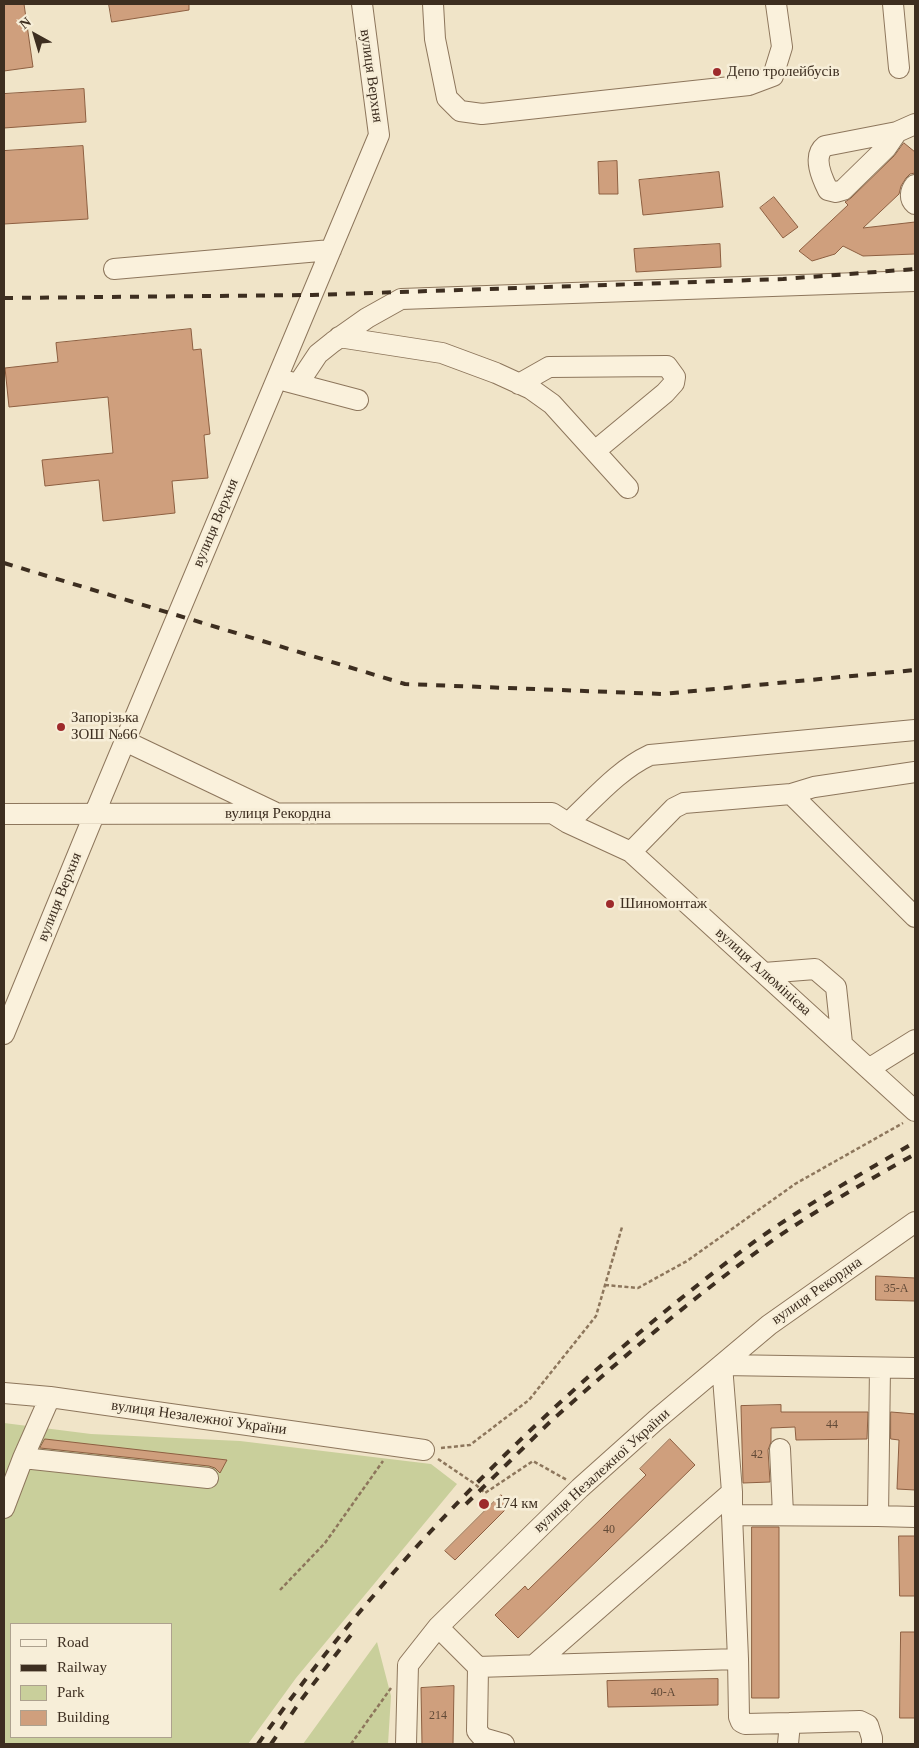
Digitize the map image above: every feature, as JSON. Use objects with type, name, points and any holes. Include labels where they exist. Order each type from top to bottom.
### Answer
[{"type":"street","name":"вулиця Верхня","points":[[4,1034],[379,135],[362,4]]},
{"type":"street","points":[[433,4],[435,39],[447,98],[460,111],[482,114],[749,85],[773,76],[782,47],[776,4]]},
{"type":"street","points":[[893,4],[899,68]]},
{"type":"street","points":[[915,185],[911,196],[915,204]]},
{"type":"street","points":[[114,269],[331,250]]},
{"type":"street","points":[[298,384],[318,354],[367,318],[402,299],[915,281]]},
{"type":"street","points":[[340,337],[442,353],[531,389],[552,404],[628,488]]},
{"type":"street","points":[[519,384],[550,368],[667,366],[675,377],[674,383],[665,393],[595,451]]},
{"type":"street","points":[[277,379],[358,400]]},
{"type":"street","points":[[560,818],[635,762],[650,756],[915,730]]},
{"type":"street","points":[[125,741],[278,814]]},
{"type":"street","points":[[631,852],[674,808],[684,803],[791,794],[814,787],[915,772]]},
{"type":"street","points":[[791,794],[915,917]]},
{"type":"street","name":"вулиця Рекордна","points":[[4,814],[278,814],[560,818]]},
{"type":"street","name":"вулиця Алюмінієва","points":[[560,818],[631,852],[870,1068],[912,1116]]},
{"type":"street","points":[[764,973],[816,969],[836,987],[842,1043]]},
{"type":"street","points":[[870,1068],[915,1040]]},
{"type":"street","name":"вулиця Рекордна","points":[[722,1365],[769,1325],[915,1222]]},
{"type":"street","points":[[872,1744],[868,1725],[860,1721],[753,1725],[741,1722],[739,1718],[732,1492],[722,1365],[915,1368]]},
{"type":"street","name":"вулиця Незалежної України","points":[[408,1665],[438,1627],[580,1488],[722,1365]]},
{"type":"street","points":[[878,1516],[880,1368]]},
{"type":"street","name":"вулиця Незалежної України","points":[[4,1393],[50,1397],[424,1450]]},
{"type":"street","points":[[4,1508],[23,1458],[50,1397]]},
{"type":"street","points":[[780,1449],[782,1514]]},
{"type":"street","points":[[23,1458],[208,1478]]},
{"type":"street","points":[[534,1665],[732,1492]]},
{"type":"street","points":[[732,1516],[782,1514],[915,1517]]},
{"type":"street","points":[[438,1627],[477,1667],[477,1730],[483,1738],[504,1744]]},
{"type":"street","points":[[477,1667],[738,1659]]},
{"type":"street","points":[[406,1744],[408,1665]]},
{"type":"street","points":[[788,1744],[790,1724]]},
{"type":"path","points":[[605,1285],[638,1288],[687,1261],[795,1184],[912,1116]]},
{"type":"path","points":[[424,1450],[470,1445],[529,1400],[596,1316],[622,1227]]},
{"type":"path","points":[[280,1590],[325,1543],[394,1445]]},
{"type":"path","points":[[424,1450],[475,1484],[485,1493],[533,1461],[580,1488]]},
{"type":"path","points":[[351,1744],[408,1665]]},
{"type":"green space","points":[[4,1423],[91,1434],[240,1441],[431,1464],[457,1484],[296,1678],[248,1744],[4,1744]]},
{"type":"green space","points":[[377,1642],[391,1696],[388,1744],[303,1744]]},
{"type":"building","points":[[4,4],[24,4],[33,67],[4,71]]},
{"type":"building","points":[[109,4],[189,4],[189,10],[112,22]]},
{"type":"building","points":[[84,89],[86,122],[4,128],[4,94]]},
{"type":"building","points":[[904,143],[915,152],[915,173],[910,174],[906,178],[899,194],[863,228],[915,222],[915,254],[863,256],[843,246],[835,254],[812,261],[799,251],[848,205],[845,202],[894,156]]},
{"type":"building","points":[[83,146],[88,219],[4,224],[4,151]]},
{"type":"building","points":[[617,161],[618,194],[599,194],[598,162]]},
{"type":"building","points":[[719,172],[723,207],[643,215],[639,180]]},
{"type":"building","points":[[774,197],[798,227],[783,238],[760,208]]},
{"type":"building","points":[[720,244],[721,267],[636,272],[634,249]]},
{"type":"building","points":[[191,329],[193,350],[201,349],[210,434],[204,435],[208,478],[172,481],[175,513],[103,521],[99,480],[45,486],[42,460],[113,453],[108,397],[9,407],[5,368],[58,362],[56,343]]},
{"type":"building","points":[[876,1276],[915,1278],[915,1301],[876,1300]]},
{"type":"building","points":[[781,1405],[781,1412],[868,1412],[867,1439],[796,1440],[795,1427],[771,1428],[771,1442],[768,1450],[770,1482],[743,1483],[741,1406]]},
{"type":"building","points":[[891,1412],[915,1414],[915,1490],[897,1489],[899,1440],[891,1439]]},
{"type":"building","points":[[45,1439],[227,1460],[220,1473],[215,1468],[209,1466],[40,1448]]},
{"type":"building","points":[[670,1439],[695,1465],[518,1638],[495,1615],[525,1586],[528,1590],[646,1475],[640,1469]]},
{"type":"building","points":[[501,1495],[511,1504],[455,1560],[445,1551]]},
{"type":"building","points":[[752,1527],[779,1527],[779,1698],[752,1698]]},
{"type":"building","points":[[899,1536],[915,1536],[915,1596],[900,1596]]},
{"type":"building","points":[[901,1632],[915,1632],[915,1718],[900,1718]]},
{"type":"building","points":[[718,1679],[718,1705],[608,1707],[607,1681]]},
{"type":"building","points":[[454,1686],[453,1744],[422,1744],[421,1688]]},
{"type":"railway","points":[[4,298],[312,295],[783,279],[915,269]]},
{"type":"railway","points":[[4,563],[405,684],[662,694],[915,670]]},
{"type":"railway","points":[[258,1744],[310,1674],[365,1606],[423,1540],[483,1477],[546,1416],[611,1357],[747,1247],[808,1206],[915,1142]]},
{"type":"railway","points":[[466,1504],[550,1422],[633,1349],[749,1257],[796,1225],[915,1154]]},
{"type":"railway","points":[[271,1744],[301,1700],[354,1631]]},
{"type":"place","name":"Депо тролейбусів","points":[[717,72]]},
{"type":"place","name":"Запорізька ЗОШ №66","points":[[61,727]]},
{"type":"place","name":"Шиномонтаж","points":[[610,904]]},
{"type":"place","name":"174 км","points":[[484,1504]]}]
